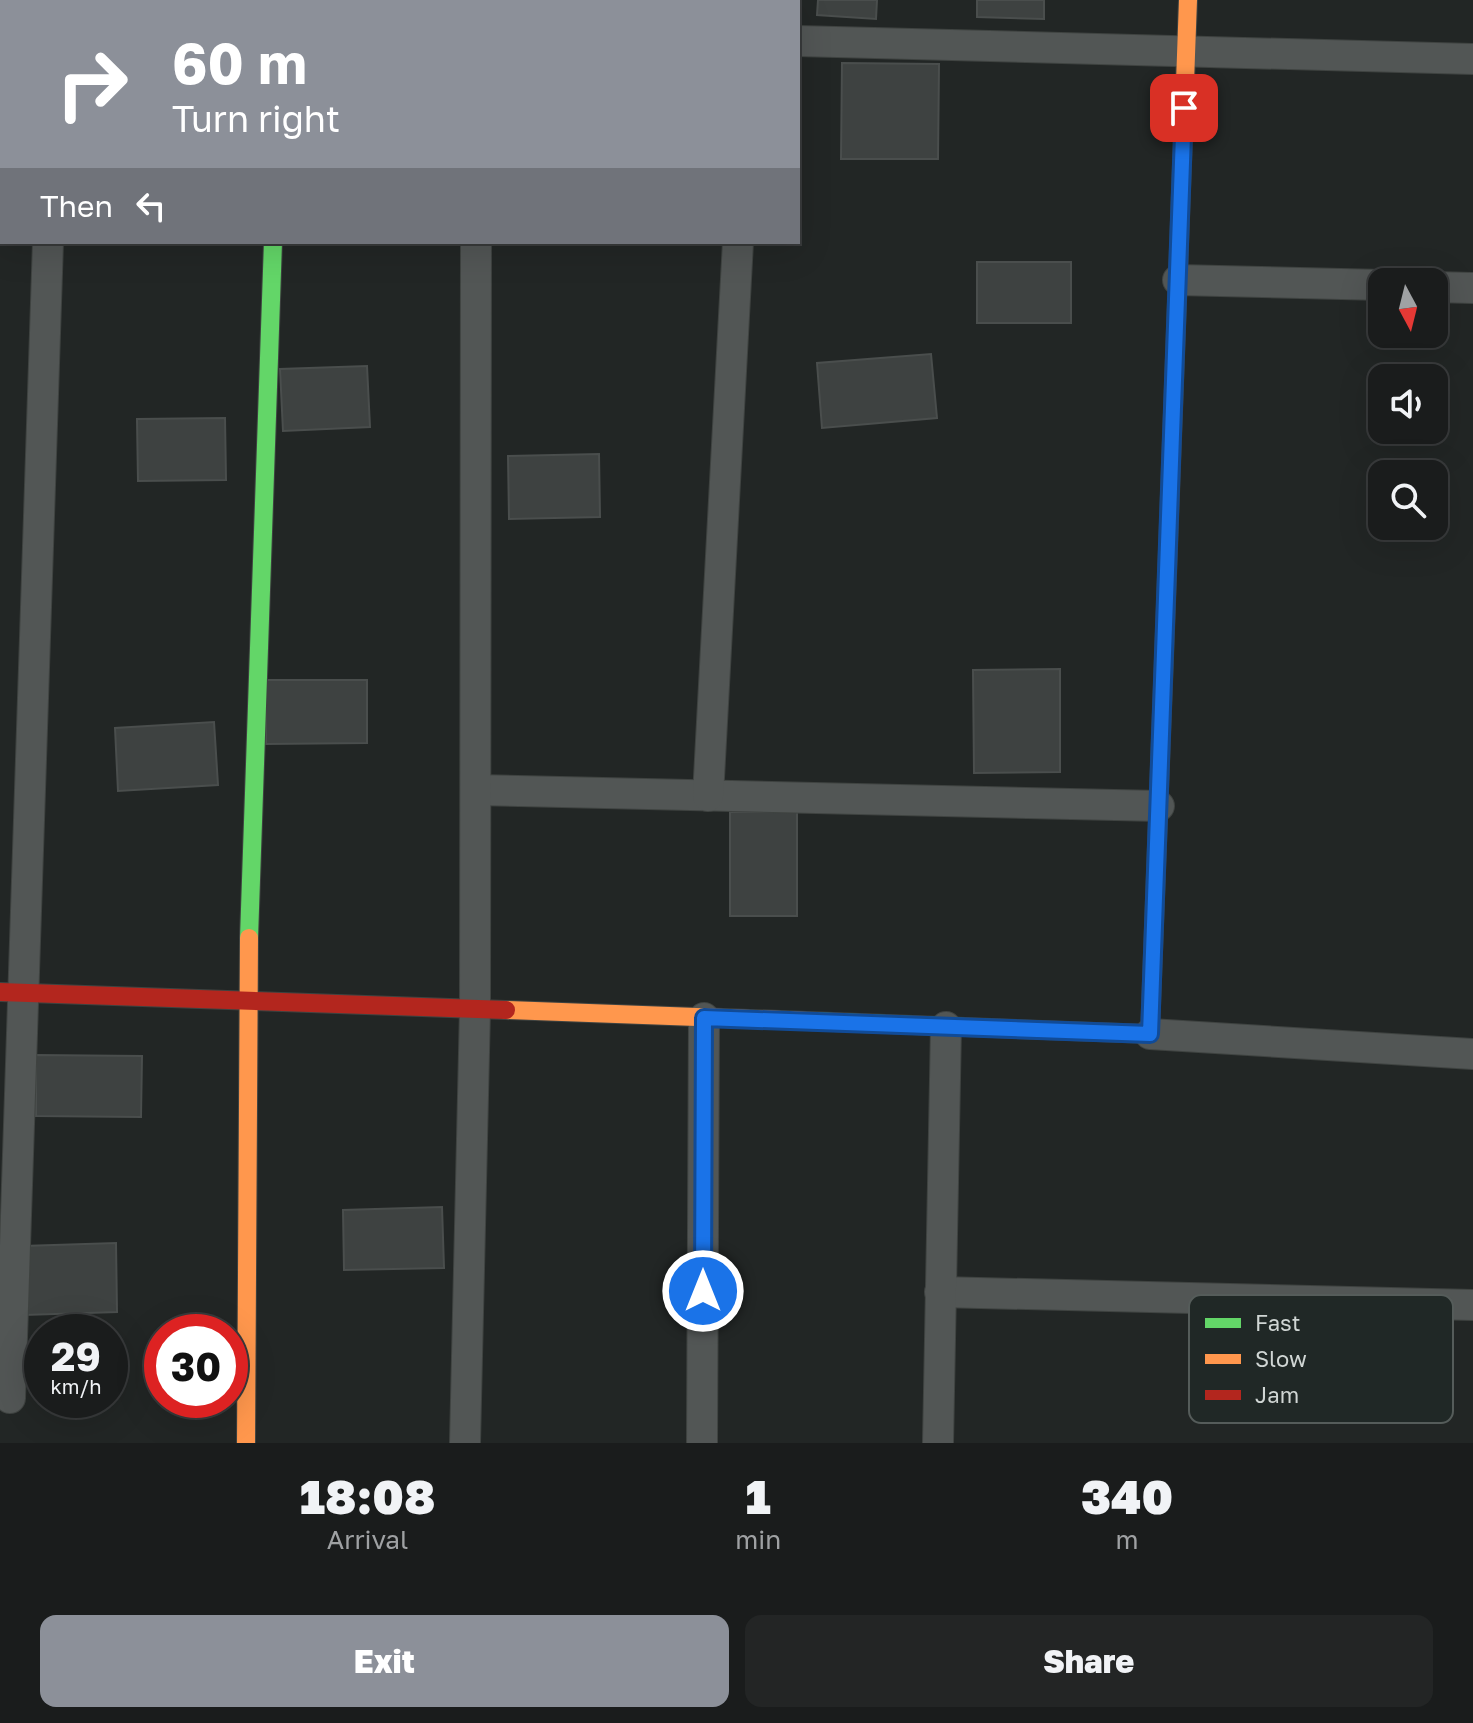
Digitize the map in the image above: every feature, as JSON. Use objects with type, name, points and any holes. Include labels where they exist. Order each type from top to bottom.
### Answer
[{"type":"street","points":[[1150,1034],[1188,0]]},
{"type":"street","points":[[800,41],[1473,59]]},
{"type":"street","points":[[10,1398],[10,993],[48,244]]},
{"type":"street","points":[[246,1443],[247,1001],[273,244]]},
{"type":"street","points":[[465,1443],[475,1009],[476,244]]},
{"type":"street","points":[[708,796],[738,244]]},
{"type":"street","points":[[1178,280],[1368,285]]},
{"type":"street","points":[[1448,287],[1473,288]]},
{"type":"street","points":[[476,790],[1159,806]]},
{"type":"street","points":[[10,993],[1150,1034],[1473,1054]]},
{"type":"street","points":[[702,1443],[704,1018]]},
{"type":"street","points":[[938,1443],[946,1027]]},
{"type":"street","points":[[940,1292],[1189,1298]]},
{"type":"street","points":[[1453,1305],[1473,1305]]},
{"type":"building","points":[[818,0],[877,0],[876,19],[817,15]]},
{"type":"building","points":[[977,0],[1044,0],[1044,19],[977,17]]},
{"type":"building","points":[[842,63],[939,64],[938,159],[841,159]]},
{"type":"building","points":[[977,262],[1071,262],[1071,323],[977,323]]},
{"type":"building","points":[[931,354],[937,418],[822,428],[817,363]]},
{"type":"building","points":[[367,366],[370,427],[283,431],[280,369]]},
{"type":"building","points":[[225,418],[226,480],[138,481],[137,419]]},
{"type":"building","points":[[599,454],[600,517],[509,519],[508,456]]},
{"type":"building","points":[[1060,669],[1060,772],[974,773],[973,670]]},
{"type":"building","points":[[266,680],[367,680],[367,743],[266,744]]},
{"type":"building","points":[[214,722],[218,785],[118,791],[115,728]]},
{"type":"building","points":[[730,812],[797,812],[797,916],[730,916]]},
{"type":"building","points":[[36,1055],[142,1056],[141,1117],[36,1116]]},
{"type":"building","points":[[442,1207],[444,1268],[344,1270],[343,1210]]},
{"type":"building","points":[[116,1243],[117,1312],[24,1315],[23,1246]]},
{"type":"traffic: fast","points":[[249,938],[273,244]]},
{"type":"traffic: fast","points":[[807,1021],[1150,1034],[1166,604]]},
{"type":"traffic: slow","points":[[1166,604],[1188,0]]},
{"type":"traffic: slow","points":[[246,1443],[249,938]]},
{"type":"traffic: slow","points":[[506,1010],[807,1021]]},
{"type":"traffic: jam","points":[[0,992],[506,1010]]},
{"type":"route","points":[[703,1291],[704,1018],[1150,1034],[1184,108]]}]
